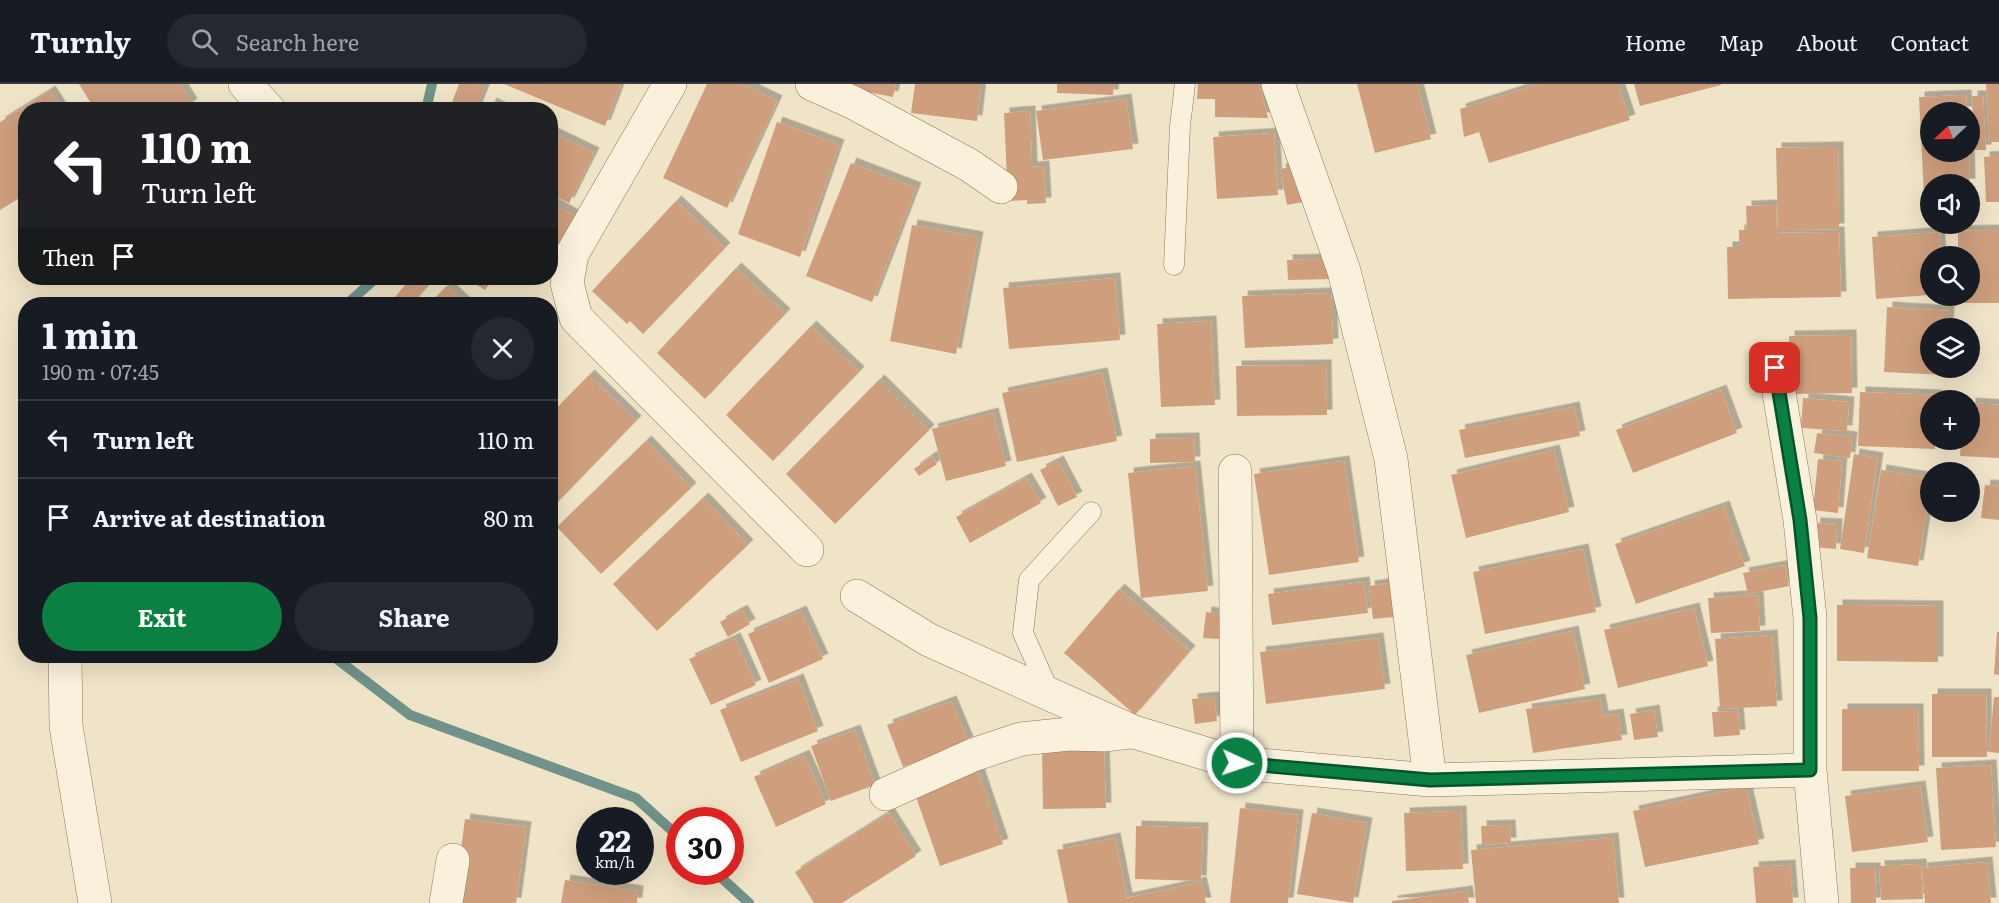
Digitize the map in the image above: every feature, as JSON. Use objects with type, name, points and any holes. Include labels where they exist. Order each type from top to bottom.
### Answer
[{"type":"street","points":[[245,84],[262,102]]},
{"type":"street","points":[[670,84],[572,254],[567,283],[576,318],[807,550]]},
{"type":"street","points":[[812,84],[854,103],[969,165],[1001,187]]},
{"type":"street","points":[[1278,84],[1344,271],[1391,459],[1430,780]]},
{"type":"street","points":[[1775,368],[1800,520],[1810,618],[1810,770],[1822,903]]},
{"type":"street","points":[[1235,471],[1237,763]]},
{"type":"street","points":[[857,596],[929,640],[1134,732],[1237,763],[1430,780],[1810,770]]},
{"type":"street","points":[[65,663],[66,726],[94,903]]},
{"type":"street","points":[[886,794],[974,755],[1021,738],[1134,732]]},
{"type":"street","points":[[446,903],[453,860]]},
{"type":"lane","points":[[1174,265],[1180,126],[1185,84]]},
{"type":"lane","points":[[1050,694],[1023,633],[1029,580],[1091,512]]},
{"type":"building","points":[[79,84],[180,84],[191,102],[90,102]]},
{"type":"building","points":[[459,84],[476,84],[485,88],[479,102],[452,102]]},
{"type":"building","points":[[504,84],[621,84],[605,126],[558,106],[558,102],[547,102]]},
{"type":"building","points":[[707,84],[742,84],[777,101],[727,208],[663,178]]},
{"type":"building","points":[[826,84],[896,84],[893,97]]},
{"type":"building","points":[[915,84],[981,84],[977,121],[911,113]]},
{"type":"building","points":[[1057,84],[1114,84],[1113,95],[1057,93]]},
{"type":"building","points":[[1198,84],[1259,84],[1268,118],[1215,117],[1215,99],[1197,99]]},
{"type":"building","points":[[1357,84],[1417,84],[1431,139],[1375,153]]},
{"type":"building","points":[[1539,84],[1618,84],[1630,120],[1489,163],[1479,132],[1464,137],[1460,109]]},
{"type":"building","points":[[1634,84],[1721,84],[1721,85],[1640,106]]},
{"type":"building","points":[[1986,84],[1999,84],[1999,142],[1989,142]]},
{"type":"building","points":[[50,91],[57,102],[32,102]]},
{"type":"building","points":[[1966,95],[1966,102],[1920,102],[1920,117],[1919,97]]},
{"type":"building","points":[[1972,96],[1983,96],[1986,150],[1980,150],[1980,102],[1972,102]]},
{"type":"building","points":[[1126,99],[1133,149],[1043,160],[1036,111]]},
{"type":"building","points":[[18,111],[18,199],[0,210],[0,122]]},
{"type":"building","points":[[1030,111],[1032,167],[1044,166],[1046,203],[1027,204],[1027,200],[1008,201],[1004,113]]},
{"type":"building","points":[[777,122],[839,145],[800,257],[738,234]]},
{"type":"building","points":[[1274,133],[1278,195],[1217,199],[1213,137]]},
{"type":"building","points":[[558,136],[594,153],[569,203],[558,198]]},
{"type":"building","points":[[1838,147],[1839,229],[1778,230],[1776,148]]},
{"type":"building","points":[[1999,156],[1999,202],[1986,202],[1984,157]]},
{"type":"building","points":[[1922,162],[1969,162],[1970,174],[1923,174]]},
{"type":"building","points":[[851,163],[916,188],[872,302],[806,276]]},
{"type":"building","points":[[1301,165],[1308,201],[1287,205],[1280,169]]},
{"type":"building","points":[[676,201],[725,248],[643,334],[630,321],[627,324],[592,291]]},
{"type":"building","points":[[1776,205],[1777,233],[1839,232],[1841,297],[1728,299],[1727,247],[1739,247],[1739,230],[1747,230],[1746,206]]},
{"type":"building","points":[[558,206],[575,216],[558,245]]},
{"type":"building","points":[[912,225],[978,237],[956,354],[890,341]]},
{"type":"building","points":[[1980,230],[1999,230],[1999,303],[1980,303],[1980,246],[1958,246],[1958,234],[1980,234]]},
{"type":"building","points":[[1939,234],[1940,246],[1920,246],[1920,296],[1876,299],[1872,237]]},
{"type":"building","points":[[1324,259],[1332,279],[1288,280],[1287,260]]},
{"type":"building","points":[[736,268],[785,314],[705,399],[657,353]]},
{"type":"building","points":[[1115,278],[1120,340],[1009,349],[1003,288]]},
{"type":"building","points":[[405,285],[420,285],[425,289],[418,297],[395,297]]},
{"type":"building","points":[[477,285],[488,285],[485,290]]},
{"type":"building","points":[[447,286],[459,297],[436,297]]},
{"type":"building","points":[[1331,293],[1333,344],[1245,348],[1242,296]]},
{"type":"building","points":[[1887,307],[1949,311],[1949,318],[1920,318],[1920,374],[1884,372]]},
{"type":"building","points":[[1211,321],[1215,405],[1161,407],[1157,324]]},
{"type":"building","points":[[811,326],[859,372],[773,461],[726,415]]},
{"type":"building","points":[[1851,335],[1852,393],[1791,394],[1789,336]]},
{"type":"building","points":[[1326,365],[1327,415],[1237,416],[1236,366]]},
{"type":"building","points":[[1102,373],[1117,441],[1017,462],[1002,393]]},
{"type":"building","points":[[589,375],[636,421],[558,502],[558,407]]},
{"type":"building","points":[[879,380],[929,430],[835,524],[786,474]]},
{"type":"building","points":[[1721,390],[1737,433],[1633,473],[1616,430]]},
{"type":"building","points":[[1860,392],[1920,394],[1920,448],[1858,446]]},
{"type":"building","points":[[1803,398],[1849,402],[1847,431],[1801,428]]},
{"type":"building","points":[[1980,404],[1999,405],[1999,458],[1960,456],[1960,450],[1980,450]]},
{"type":"building","points":[[1574,407],[1580,436],[1465,458],[1459,430]]},
{"type":"building","points":[[993,413],[1006,466],[946,481],[932,429]]},
{"type":"building","points":[[1817,433],[1852,437],[1850,458],[1814,453]]},
{"type":"building","points":[[1194,438],[1195,462],[1150,463],[1150,439]]},
{"type":"building","points":[[646,441],[691,488],[601,574],[558,526]]},
{"type":"building","points":[[1554,450],[1569,512],[1466,538],[1451,475]]},
{"type":"building","points":[[1854,454],[1878,458],[1864,553],[1840,549]]},
{"type":"building","points":[[932,456],[937,464],[919,476],[914,469]]},
{"type":"building","points":[[1818,459],[1842,461],[1838,513],[1813,510]]},
{"type":"building","points":[[1058,461],[1077,497],[1058,506],[1040,470]]},
{"type":"building","points":[[1344,461],[1359,562],[1269,575],[1254,474]]},
{"type":"building","points":[[1195,466],[1208,591],[1141,598],[1128,473]]},
{"type":"building","points":[[1881,470],[1920,476],[1920,522],[1925,522],[1918,566],[1867,558]]},
{"type":"building","points":[[1026,478],[1041,503],[970,543],[956,517]]},
{"type":"building","points":[[1985,485],[1999,486],[1999,520],[1981,518]]},
{"type":"building","points":[[703,498],[748,545],[657,631],[613,584]]},
{"type":"building","points":[[1724,506],[1745,566],[1636,604],[1615,544]]},
{"type":"building","points":[[1815,523],[1837,524],[1836,549],[1813,547]]},
{"type":"building","points":[[1583,549],[1596,612],[1485,634],[1473,572]]},
{"type":"building","points":[[1785,565],[1789,586],[1748,594],[1743,573]]},
{"type":"building","points":[[1364,582],[1368,613],[1272,625],[1268,594]]},
{"type":"building","points":[[1390,583],[1394,617],[1373,619],[1369,586]]},
{"type":"building","points":[[1119,589],[1190,651],[1135,715],[1064,653]]},
{"type":"building","points":[[1758,595],[1760,631],[1711,633],[1708,598]]},
{"type":"building","points":[[1837,605],[1938,606],[1938,662],[1837,661]]},
{"type":"building","points":[[1694,608],[1708,666],[1618,688],[1604,630]]},
{"type":"building","points":[[742,610],[750,624],[728,637],[720,622]]},
{"type":"building","points":[[801,611],[823,659],[769,683],[748,634]]},
{"type":"building","points":[[1206,612],[1221,614],[1219,639],[1203,638]]},
{"type":"building","points":[[1573,631],[1585,689],[1479,713],[1466,655]]},
{"type":"building","points":[[1997,632],[1999,632],[1999,675],[1994,674]]},
{"type":"building","points":[[1772,635],[1777,706],[1720,709],[1715,639]]},
{"type":"building","points":[[735,638],[756,685],[711,705],[689,659]]},
{"type":"building","points":[[1378,638],[1385,689],[1266,704],[1260,652]]},
{"type":"building","points":[[798,679],[818,731],[741,762],[720,710]]},
{"type":"building","points":[[1932,694],[1986,694],[1987,757],[1932,757]]},
{"type":"building","points":[[1214,697],[1217,721],[1195,724],[1192,699]]},
{"type":"building","points":[[1994,697],[1999,697],[1999,753],[1989,752]]},
{"type":"building","points":[[1600,699],[1603,716],[1618,714],[1622,740],[1533,753],[1526,709]]},
{"type":"building","points":[[951,701],[968,742],[903,767],[887,725]]},
{"type":"building","points":[[1842,709],[1918,709],[1919,771],[1842,771]]},
{"type":"building","points":[[1654,710],[1658,737],[1634,740],[1630,714]]},
{"type":"building","points":[[1738,711],[1740,735],[1714,737],[1712,712]]},
{"type":"building","points":[[855,730],[875,785],[831,801],[811,746]]},
{"type":"building","points":[[1104,750],[1106,808],[1043,809],[1042,751]]},
{"type":"building","points":[[804,755],[826,804],[776,827],[754,777]]},
{"type":"building","points":[[1991,765],[1996,847],[1941,850],[1936,768]]},
{"type":"building","points":[[977,767],[1003,844],[940,866],[913,788]]},
{"type":"building","points":[[1920,786],[1928,842],[1852,852],[1845,796]]},
{"type":"building","points":[[1746,787],[1759,844],[1645,867],[1633,811]]},
{"type":"building","points":[[1240,808],[1298,815],[1288,903],[1230,903]]},
{"type":"building","points":[[1461,811],[1463,869],[1406,871],[1404,813]]},
{"type":"building","points":[[889,813],[916,856],[842,903],[814,903],[795,872]]},
{"type":"building","points":[[1312,813],[1367,823],[1353,903],[1297,894]]},
{"type":"building","points":[[465,819],[526,827],[516,903],[454,903]]},
{"type":"building","points":[[1510,825],[1511,843],[1482,845],[1481,826]]},
{"type":"building","points":[[1136,826],[1203,828],[1201,881],[1135,879]]},
{"type":"building","points":[[1115,838],[1127,898],[1201,882],[1206,903],[1068,903],[1057,850]]},
{"type":"building","points":[[1613,838],[1619,903],[1476,903],[1471,850]]},
{"type":"building","points":[[1987,862],[1991,903],[1925,903],[1922,868]]},
{"type":"building","points":[[1921,864],[1923,899],[1881,900],[1879,866]]},
{"type":"building","points":[[1790,865],[1793,903],[1756,903],[1753,867]]},
{"type":"building","points":[[1850,868],[1875,868],[1876,903],[1851,903]]},
{"type":"building","points":[[565,880],[576,882],[576,885],[598,885],[638,891],[637,903],[561,903]]},
{"type":"building","points":[[1467,891],[1469,903],[1392,903],[1392,901]]},
{"type":"waterway","points":[[428,102],[432,84]]},
{"type":"waterway","points":[[355,297],[368,285]]},
{"type":"waterway","points":[[342,663],[410,715],[636,798],[666,825]]},
{"type":"waterway","points":[[729,885],[749,903]]},
{"type":"route","points":[[1237,763],[1430,780],[1810,770],[1810,618],[1800,520],[1775,368]]}]
